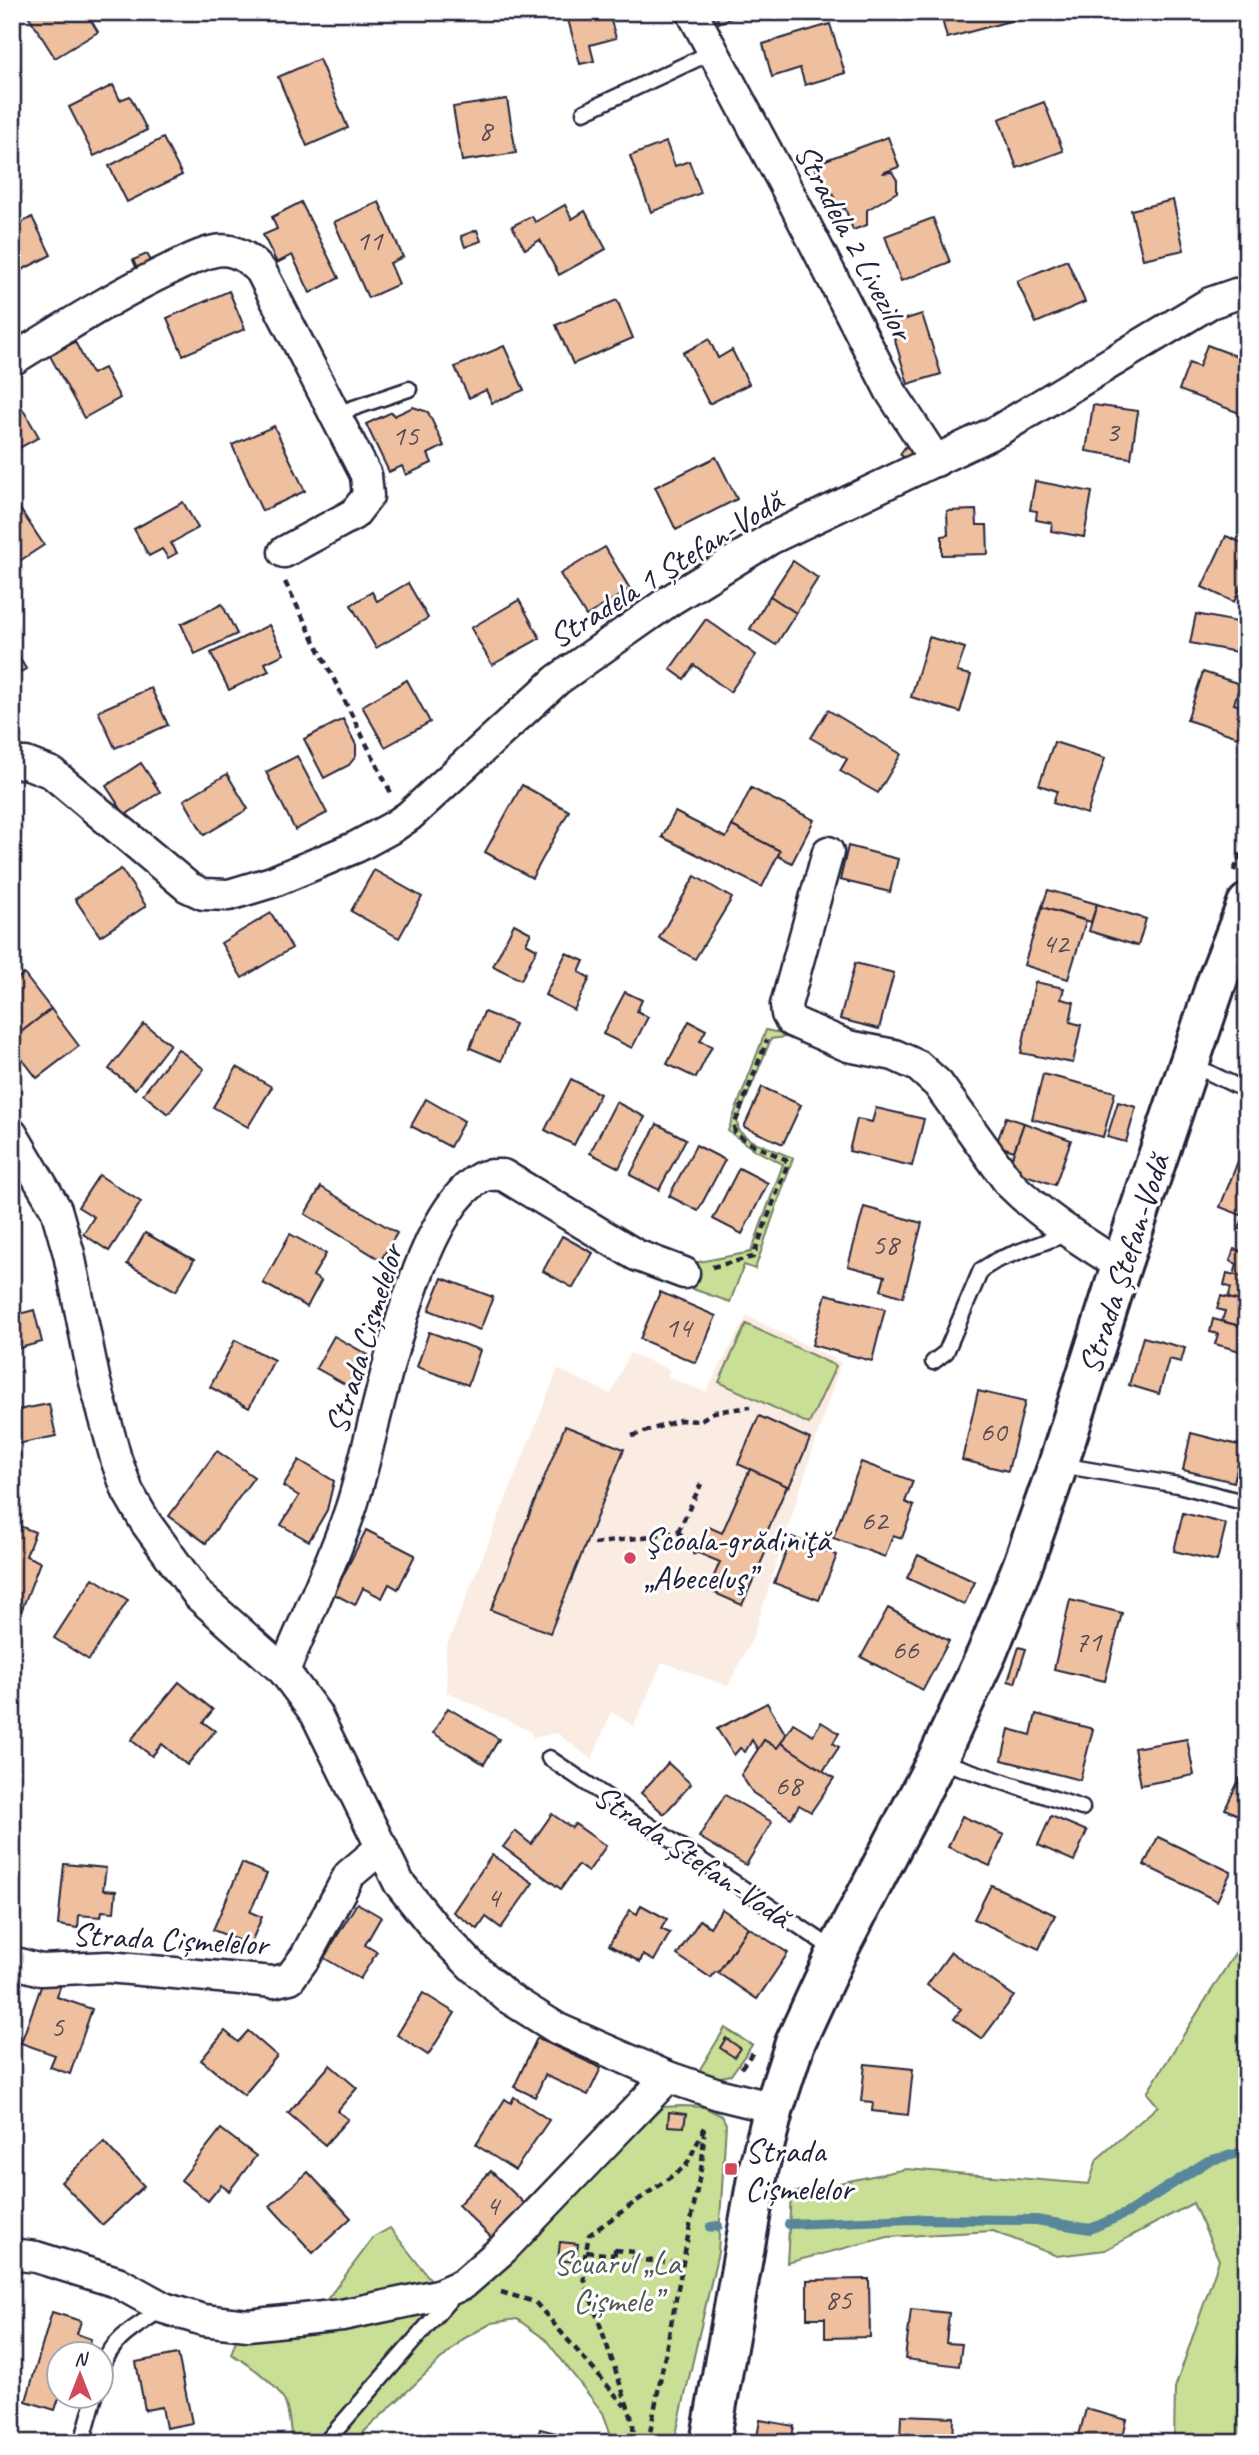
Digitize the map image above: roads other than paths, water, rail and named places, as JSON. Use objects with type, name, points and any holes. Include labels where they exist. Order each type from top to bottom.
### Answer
[{"type":"street","name":"Stradela 2 Livezilor","points":[[692,12],[891,392],[936,461]]},
{"type":"street","points":[[12,360],[150,279],[216,250],[233,251],[250,259],[261,271],[366,475],[368,496],[354,514],[284,552]]},
{"type":"street","name":"Stradela 1 Ștefan-Vodă","points":[[12,762],[26,763],[52,773],[172,876],[203,894],[229,895],[272,883],[356,847],[404,820],[557,680],[662,606],[770,539],[936,461],[1040,407],[1210,303],[1247,293]]},
{"type":"street","points":[[828,852],[786,1005],[791,1021],[848,1046],[894,1055],[918,1066],[938,1084],[1010,1184],[1068,1233],[1121,1266]]},
{"type":"street","name":"Strada Ștefan-Vodă","points":[[710,2443],[760,2168],[774,2108],[795,2043],[837,1952],[937,1760],[987,1653],[1022,1567],[1242,905]]},
{"type":"street","points":[[13,1137],[56,1209],[69,1254],[94,1378],[128,1492],[146,1523],[199,1597],[284,1671],[316,1714],[399,1882],[435,1928],[507,1997],[558,2029],[668,2077],[721,2095],[774,2108]]},
{"type":"street","name":"Strada Cișmelelor","points":[[284,1671],[351,1507],[414,1279],[444,1216],[468,1186],[484,1175],[503,1175],[636,1255],[684,1273]]},
{"type":"street","name":"Strada Cișmelelor","points":[[12,1962],[41,1970],[108,1967],[273,1982],[290,1978],[306,1956],[349,1875],[382,1847]]},
{"type":"street","points":[[12,2254],[36,2256],[117,2282],[164,2308],[203,2320],[248,2325],[342,2315],[438,2295],[463,2284],[503,2249],[668,2077]]},
{"type":"lane","points":[[584,112],[712,52]]},
{"type":"lane","points":[[336,414],[409,389]]},
{"type":"lane","points":[[1189,1064],[1247,1091]]},
{"type":"lane","points":[[933,1362],[946,1352],[981,1270],[997,1260],[1068,1233]]},
{"type":"lane","points":[[1058,1465],[1178,1485],[1247,1503]]},
{"type":"lane","name":"Strada Ștefan-Vodă","points":[[549,1758],[837,1952]]},
{"type":"lane","points":[[937,1760],[1082,1808]]},
{"type":"lane","points":[[325,2443],[463,2284]]},
{"type":"lane","points":[[116,2342],[164,2308]]},
{"type":"lane","points":[[82,2443],[90,2410]]},
{"type":"waterway","points":[[789,2224],[912,2219],[1036,2220],[1090,2229],[1127,2213],[1208,2161],[1247,2151]]},
{"type":"waterway","points":[[711,2227],[718,2226]]},
{"type":"waterway","points":[[1247,2323],[1241,2362],[1247,2395]]},
{"type":"place","name":"Şcoala-grădiniţă „Abeceluş”","points":[[630,1558]]},
{"type":"place","name":"Strada Cișmelelor","points":[[731,2169]]},
{"type":"park label","name":"Scuarul „La Cișmele”","points":[[617,2281]]}]
